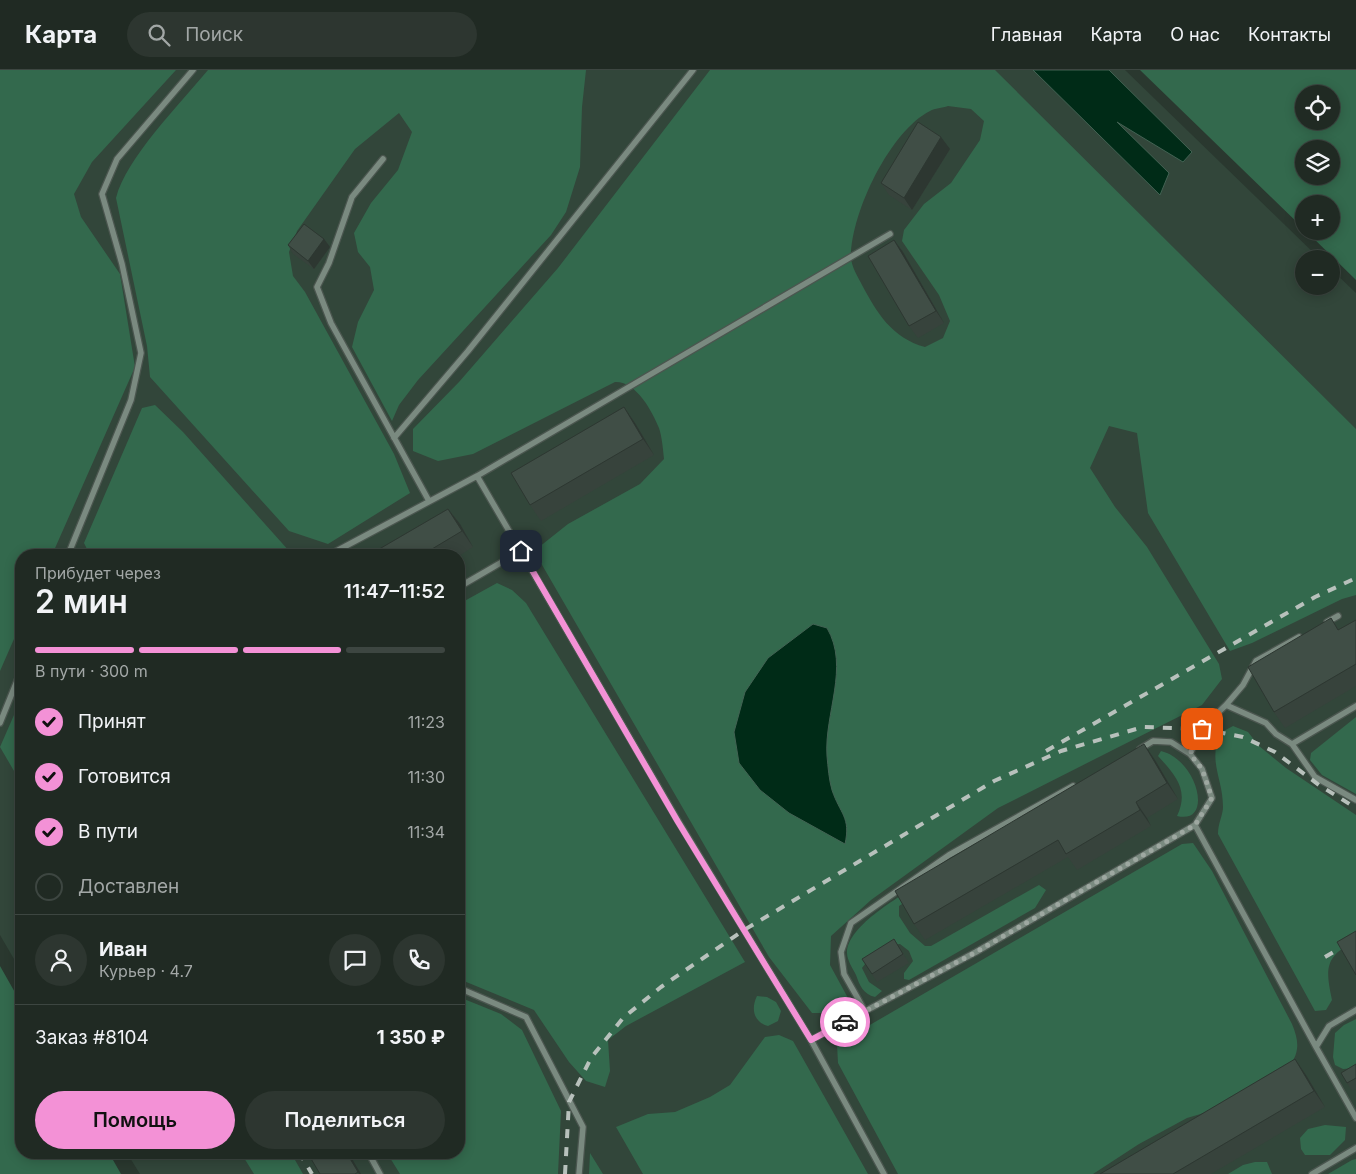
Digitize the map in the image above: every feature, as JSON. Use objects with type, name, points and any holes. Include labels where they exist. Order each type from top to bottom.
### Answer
[{"type":"lane","points":[[72,547],[131,400],[141,353],[122,264],[102,194],[117,159],[194,70]]},
{"type":"lane","points":[[394,438],[468,350],[693,70]]},
{"type":"lane","points":[[383,159],[352,197],[329,263],[318,287],[332,323],[429,501]]},
{"type":"lane","points":[[340,549],[477,476],[890,234]]},
{"type":"lane","points":[[477,476],[678,822],[811,1040],[884,1174]]},
{"type":"lane","points":[[465,584],[521,551]]},
{"type":"lane","points":[[1321,625],[1338,616]]},
{"type":"lane","points":[[1190,754],[1204,726],[1243,685],[1256,660],[1305,634]]},
{"type":"lane","points":[[0,723],[15,686]]},
{"type":"lane","points":[[1226,705],[1266,723],[1276,734],[1292,744],[1315,777],[1356,800]]},
{"type":"lane","points":[[1292,744],[1356,706]]},
{"type":"lane","points":[[811,1040],[976,952],[1195,825],[1212,798],[1202,769],[1190,754],[1171,742],[1153,741],[1134,752]]},
{"type":"lane","points":[[865,1011],[844,974],[841,952],[851,923],[949,855],[1084,780]]},
{"type":"lane","points":[[1195,825],[1356,1118]]},
{"type":"lane","points":[[465,991],[526,1017],[583,1127],[579,1174]]},
{"type":"lane","points":[[1316,1046],[1329,1026],[1356,1010]]},
{"type":"lane","points":[[1312,1174],[1356,1148]]},
{"type":"lane","points":[[372,1159],[380,1174]]},
{"type":"shaded area","points":[[0,70],[1125,70],[1295,235],[1295,240],[1300,240],[1311,250],[1295,250],[1295,295],[1340,295],[1340,278],[1356,293],[1356,1174],[140,1174],[131,1159],[465,1159],[465,549],[15,549],[15,961],[0,935]]},
{"type":"shaded area","points":[[0,70],[176,70],[92,162],[74,194],[81,217],[120,274],[135,367],[55,549],[15,549],[15,637],[0,671]]},
{"type":"shaded area","points":[[208,70],[586,70],[582,107],[580,167],[566,212],[551,235],[418,380],[399,405],[392,421],[352,347],[358,322],[374,290],[370,267],[358,252],[354,233],[371,203],[398,170],[412,132],[399,113],[355,149],[297,231],[289,252],[293,276],[305,292],[394,454],[410,493],[328,544],[289,531],[150,377],[147,346],[116,198],[122,182],[142,149]]},
{"type":"shaded area","points":[[710,70],[995,70],[1356,429],[1356,595],[1342,599],[1252,643],[1230,651],[1148,513],[1137,433],[1109,426],[1090,468],[1115,507],[1147,547],[1219,664],[1222,679],[1202,705],[998,808],[871,900],[831,936],[830,965],[848,998],[833,1013],[812,1013],[769,957],[534,551],[568,524],[640,484],[664,459],[659,428],[648,406],[630,386],[615,382],[473,454],[438,461],[413,451],[413,429],[459,382],[558,268]],"holes":[[[948,106],[971,109],[984,121],[980,140],[951,183],[924,204],[904,230],[902,241],[939,295],[950,321],[943,338],[925,347],[903,337],[880,315],[852,264],[853,239],[865,197],[887,154],[901,136],[915,121],[932,110]]]},
{"type":"shaded area","points":[[1033,70],[1109,70],[1192,152],[1183,162],[1117,122],[1169,173],[1160,195]]},
{"type":"shaded area","points":[[1140,70],[1356,70],[1356,280],[1340,264],[1340,250],[1325,250],[1315,240],[1340,240],[1340,195],[1295,195],[1295,220]]},
{"type":"shaded area","points":[[155,405],[183,432],[287,549],[87,549],[84,543],[142,408]]},
{"type":"shaded area","points":[[497,583],[512,590],[526,603],[745,962],[626,1026],[608,1040],[610,1071],[605,1087],[586,1081],[569,1062],[534,1010],[465,981],[465,601]]},
{"type":"shaded area","points":[[813,624],[827,628],[833,643],[836,659],[827,756],[832,790],[846,821],[845,844],[789,813],[760,790],[739,763],[734,732],[745,692],[768,658]]},
{"type":"shaded area","points":[[15,713],[15,773],[0,747]]},
{"type":"shaded area","points":[[1356,717],[1356,794],[1322,775],[1310,760],[1311,753]]},
{"type":"shaded area","points":[[1233,726],[1248,732],[1259,746],[1286,768],[1356,815],[1356,940],[1338,952],[1330,964],[1328,979],[1332,1000],[1326,1010],[1315,1011],[1218,834],[1223,807],[1215,753],[1220,733]]},
{"type":"shaded area","points":[[1161,751],[1174,757],[1184,766],[1197,790],[1198,802],[1195,811],[1188,816],[1177,816],[1181,806],[1181,790],[1170,769],[1158,756]]},
{"type":"shaded area","points":[[1193,843],[1212,871],[1292,1024],[1296,1036],[1297,1051],[1289,1067],[1221,1108],[1187,1118],[1139,1144],[1093,1174],[898,1174],[838,1063],[837,1044],[1182,844]]},
{"type":"shaded area","points":[[924,881],[927,888],[899,906],[899,916],[910,933],[925,946],[931,946],[1039,885],[1046,890],[1035,908],[909,980],[904,979],[904,973],[913,961],[909,951],[900,944],[879,952],[862,968],[869,982],[882,991],[875,997],[871,996],[862,989],[849,961],[847,953],[849,942],[856,932],[878,912]]},
{"type":"shaded area","points":[[0,966],[15,992],[15,1159],[112,1159],[121,1174],[0,1174]]},
{"type":"shaded area","points":[[757,996],[767,997],[776,1002],[781,1011],[778,1021],[768,1026],[756,1018],[754,1005]]},
{"type":"shaded area","points":[[465,999],[501,1014],[522,1030],[561,1111],[558,1174],[400,1174],[391,1159],[465,1159]]},
{"type":"shaded area","points":[[1356,1019],[1356,1068],[1343,1069],[1335,1065],[1333,1057],[1335,1033],[1344,1025]]},
{"type":"shaded area","points":[[779,1035],[793,1041],[868,1174],[643,1174],[616,1127],[648,1114],[675,1112],[710,1097],[730,1085],[765,1037]]},
{"type":"shaded area","points":[[1325,1125],[1346,1127],[1345,1140],[1330,1155],[1305,1155],[1301,1149],[1300,1138],[1308,1129]]},
{"type":"shaded area","points":[[590,1153],[603,1174],[589,1174]]},
{"type":"shaded area","points":[[245,1159],[294,1159],[303,1174],[254,1174]]},
{"type":"shaded area","points":[[1356,1159],[1356,1174],[1328,1174],[1352,1160]]},
{"type":"shaded area","points":[[1267,1162],[1272,1174],[1228,1174],[1243,1165]]},
{"type":"building","points":[[918,122],[941,137],[904,198],[881,183]]},
{"type":"building","points":[[304,224],[324,239],[308,261],[288,245]]},
{"type":"building","points":[[894,240],[936,311],[909,326],[868,256]]},
{"type":"building","points":[[624,407],[643,439],[530,505],[511,473]]},
{"type":"building","points":[[448,509],[462,531],[432,549],[379,549]]},
{"type":"building","points":[[1331,618],[1338,630],[1356,620],[1356,664],[1274,712],[1248,667]]},
{"type":"building","points":[[1144,744],[1167,783],[1136,802],[1140,810],[1066,854],[1058,840],[914,924],[895,891]]},
{"type":"building","points":[[1356,931],[1356,975],[1337,942]]},
{"type":"building","points":[[894,939],[903,954],[872,974],[862,959]]},
{"type":"building","points":[[1295,1059],[1314,1091],[1173,1174],[1100,1174]]},
{"type":"building","points":[[1356,1064],[1356,1078],[1347,1083],[1341,1073]]},
{"type":"building","points":[[311,1159],[350,1159],[358,1172],[355,1174],[320,1174]]},
{"type":"railway","points":[[1046,751],[1315,597],[1356,578]]},
{"type":"railway","points":[[565,1174],[569,1102],[591,1058],[623,1018],[661,987],[744,930],[994,781],[1061,751],[1143,727],[1202,729],[1243,737],[1275,752],[1319,785],[1356,808]]},
{"type":"railway","points":[[1325,957],[1356,939]]},
{"type":"railway","points":[[303,1159],[312,1174]]},
{"type":"way so far","points":[[845,1022],[976,952],[1195,825],[1212,798],[1202,769],[1190,754],[1202,729]]},
{"type":"route","points":[[521,551],[678,822],[811,1040],[845,1022]]}]
